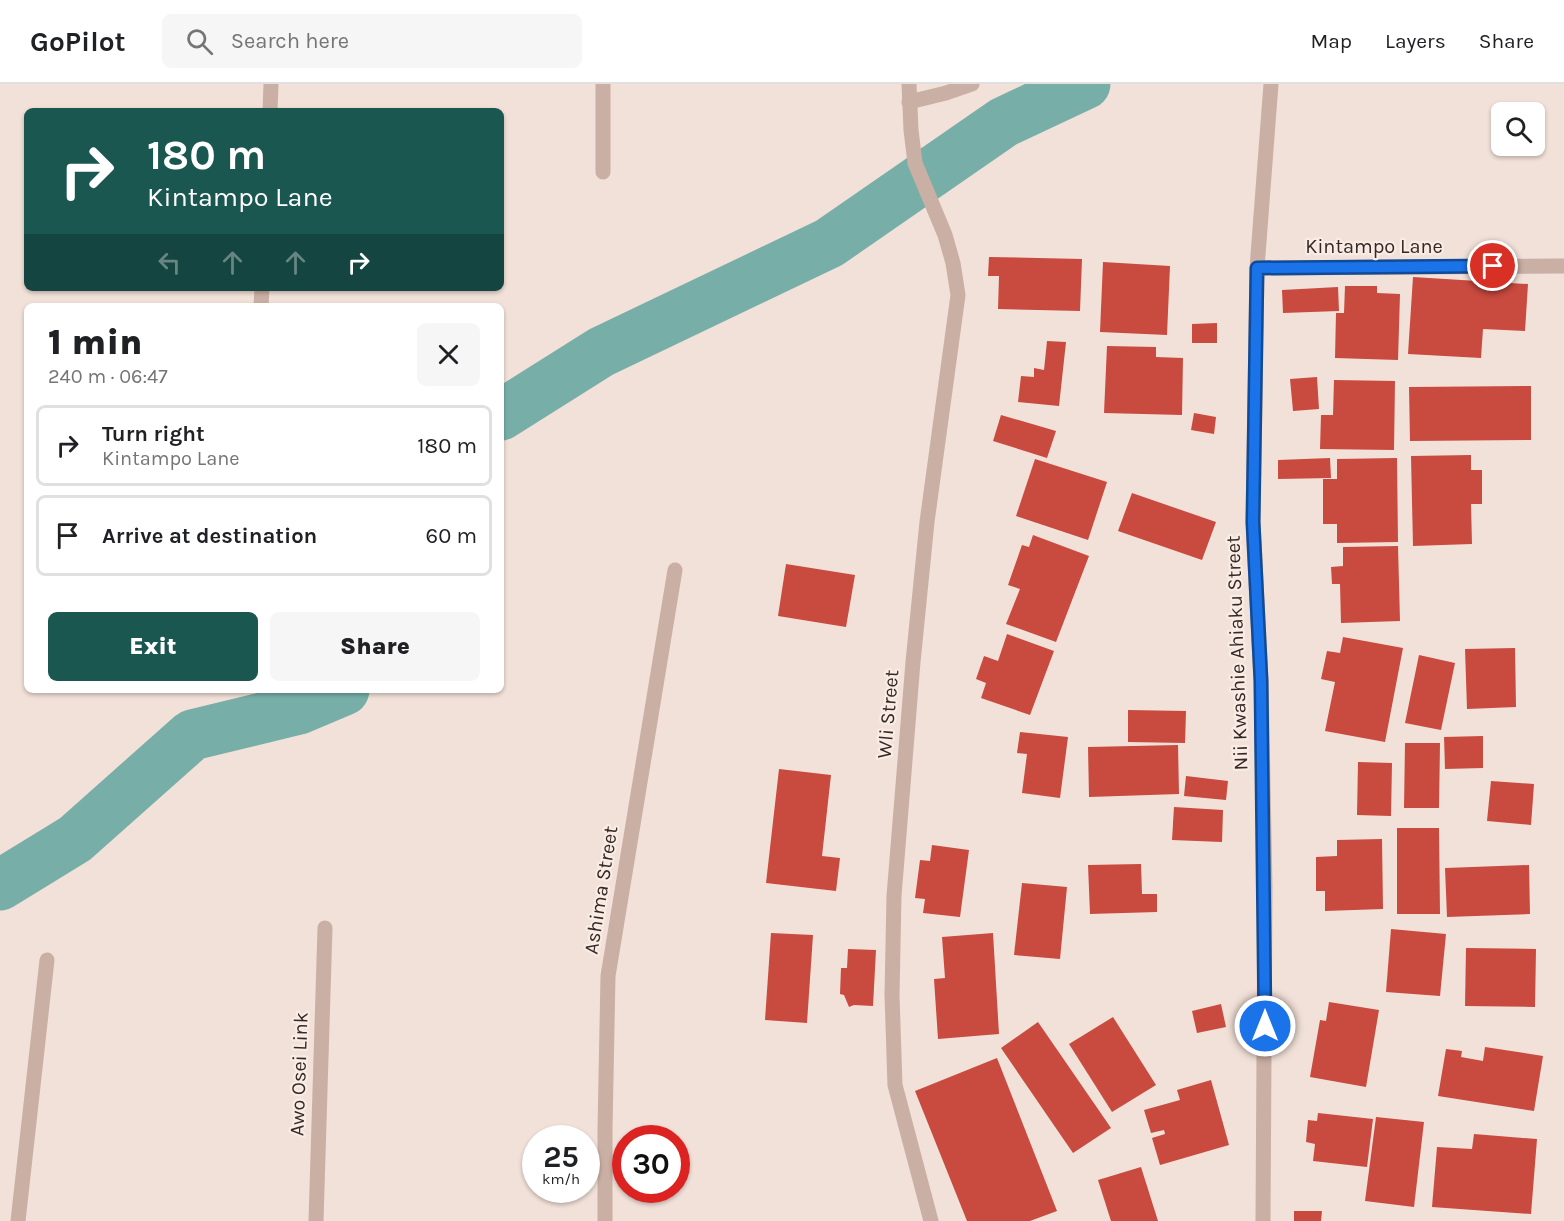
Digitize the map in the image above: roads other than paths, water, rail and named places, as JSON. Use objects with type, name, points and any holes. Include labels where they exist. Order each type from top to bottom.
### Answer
[{"type":"street","points":[[270,108],[271,84]]},
{"type":"street","points":[[603,84],[603,172]]},
{"type":"street","name":"Wli Street","points":[[909,84],[915,163],[936,212],[953,263],[958,295],[927,522],[894,896],[892,995],[895,1085],[932,1221]]},
{"type":"street","points":[[909,102],[972,84]]},
{"type":"street","name":"Nii Kwashie Ahiaku Street","points":[[1263,1221],[1264,853],[1261,681],[1253,522],[1257,268],[1271,84]]},
{"type":"street","name":"Kintampo Lane","points":[[1257,268],[1564,266]]},
{"type":"street","name":"Ashima Street","points":[[605,1221],[608,976],[675,570]]},
{"type":"street","name":"Awo Osei Link","points":[[316,1221],[325,928]]},
{"type":"street","points":[[18,1221],[47,960]]},
{"type":"waterway","points":[[504,413],[601,352],[829,243],[1004,122],[1085,84]]},
{"type":"waterway","points":[[0,885],[75,839],[192,735],[299,709],[337,693]]}]
